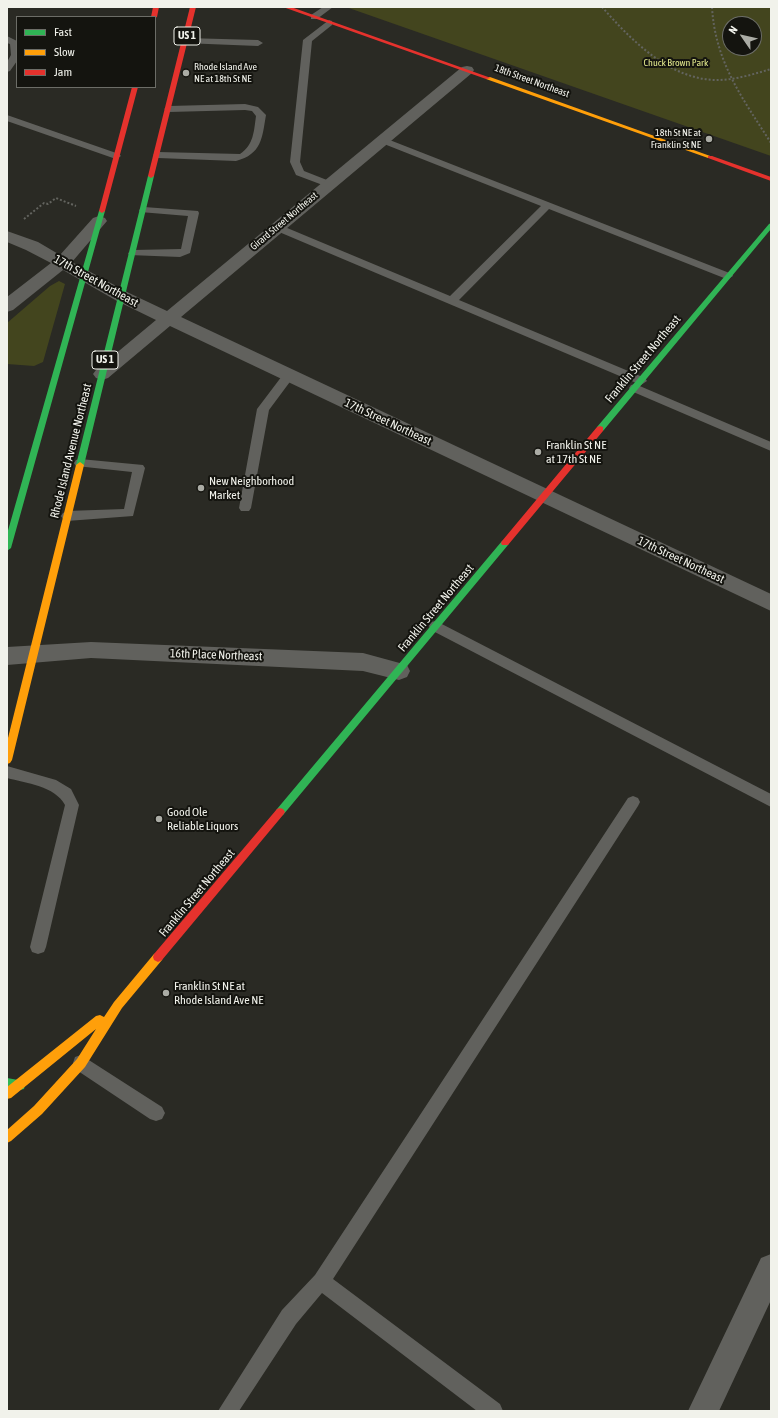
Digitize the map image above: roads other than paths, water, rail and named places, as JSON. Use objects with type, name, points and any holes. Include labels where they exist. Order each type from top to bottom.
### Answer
[{"type":"street","name":"Rhode Island Avenue Northeast","points":[[7,760],[102,374],[158,155],[193,7]]},
{"type":"street","name":"18th Street Northeast","points":[[286,7],[771,179]]},
{"type":"street","name":"Girard Street Northeast","points":[[102,374],[276,227],[467,70]]},
{"type":"street","points":[[7,548],[85,276],[135,88]]},
{"type":"street","points":[[7,306],[62,263],[99,221]]},
{"type":"street","name":"Franklin Street Northeast","points":[[7,1137],[38,1110],[81,1063],[118,1005],[771,225]]},
{"type":"street","name":"17th Street Northeast","points":[[7,236],[32,246],[122,297],[771,602]]},
{"type":"street","name":"16th Place Northeast","points":[[7,656],[91,650],[363,662],[399,671]]},
{"type":"street","name":"Franklin Street Northeast","points":[[7,1094],[118,1005]]},
{"type":"street","points":[[7,1083],[20,1085]]},
{"type":"street","points":[[703,1411],[771,1268]]},
{"type":"lane","points":[[314,17],[329,7]]},
{"type":"lane","points":[[328,184],[300,173],[295,162],[308,40],[329,23]]},
{"type":"lane","points":[[7,39],[14,43],[16,55],[7,69]]},
{"type":"lane","points":[[186,41],[258,43]]},
{"type":"lane","points":[[158,155],[236,158],[245,156],[254,149],[261,115],[255,109],[245,107],[169,108]]},
{"type":"lane","points":[[7,118],[116,156]]},
{"type":"lane","points":[[382,140],[728,276]]},
{"type":"lane","points":[[452,301],[548,205]]},
{"type":"lane","points":[[133,253],[180,254],[186,251],[194,213],[144,210]]},
{"type":"lane","points":[[276,227],[452,301],[638,384],[771,447]]},
{"type":"lane","points":[[245,508],[263,409],[289,375]]},
{"type":"lane","points":[[67,516],[129,513],[139,468],[80,463]]},
{"type":"lane","points":[[436,626],[771,800]]},
{"type":"lane","points":[[7,772],[51,784],[66,793],[72,805],[38,947]]},
{"type":"lane","points":[[228,1411],[289,1317],[321,1281],[633,802]]},
{"type":"lane","points":[[81,1063],[156,1113]]},
{"type":"lane","points":[[321,1281],[493,1411]]},
{"type":"place","name":"Rhode Island Ave NE at 18th St NE","points":[[186,73]]},
{"type":"place","name":"18th St NE at Franklin St NE","points":[[709,139]]},
{"type":"place","name":"Franklin St NE at 17th St NE","points":[[538,452]]},
{"type":"place","name":"New Neighborhood Market","points":[[201,488]]},
{"type":"place","name":"Good Ole Reliable Liquors","points":[[159,819]]},
{"type":"place","name":"Franklin St NE at Rhode Island Ave NE","points":[[166,993]]},
{"type":"park label","name":"Chuck Brown Park","points":[[676,63]]}]
